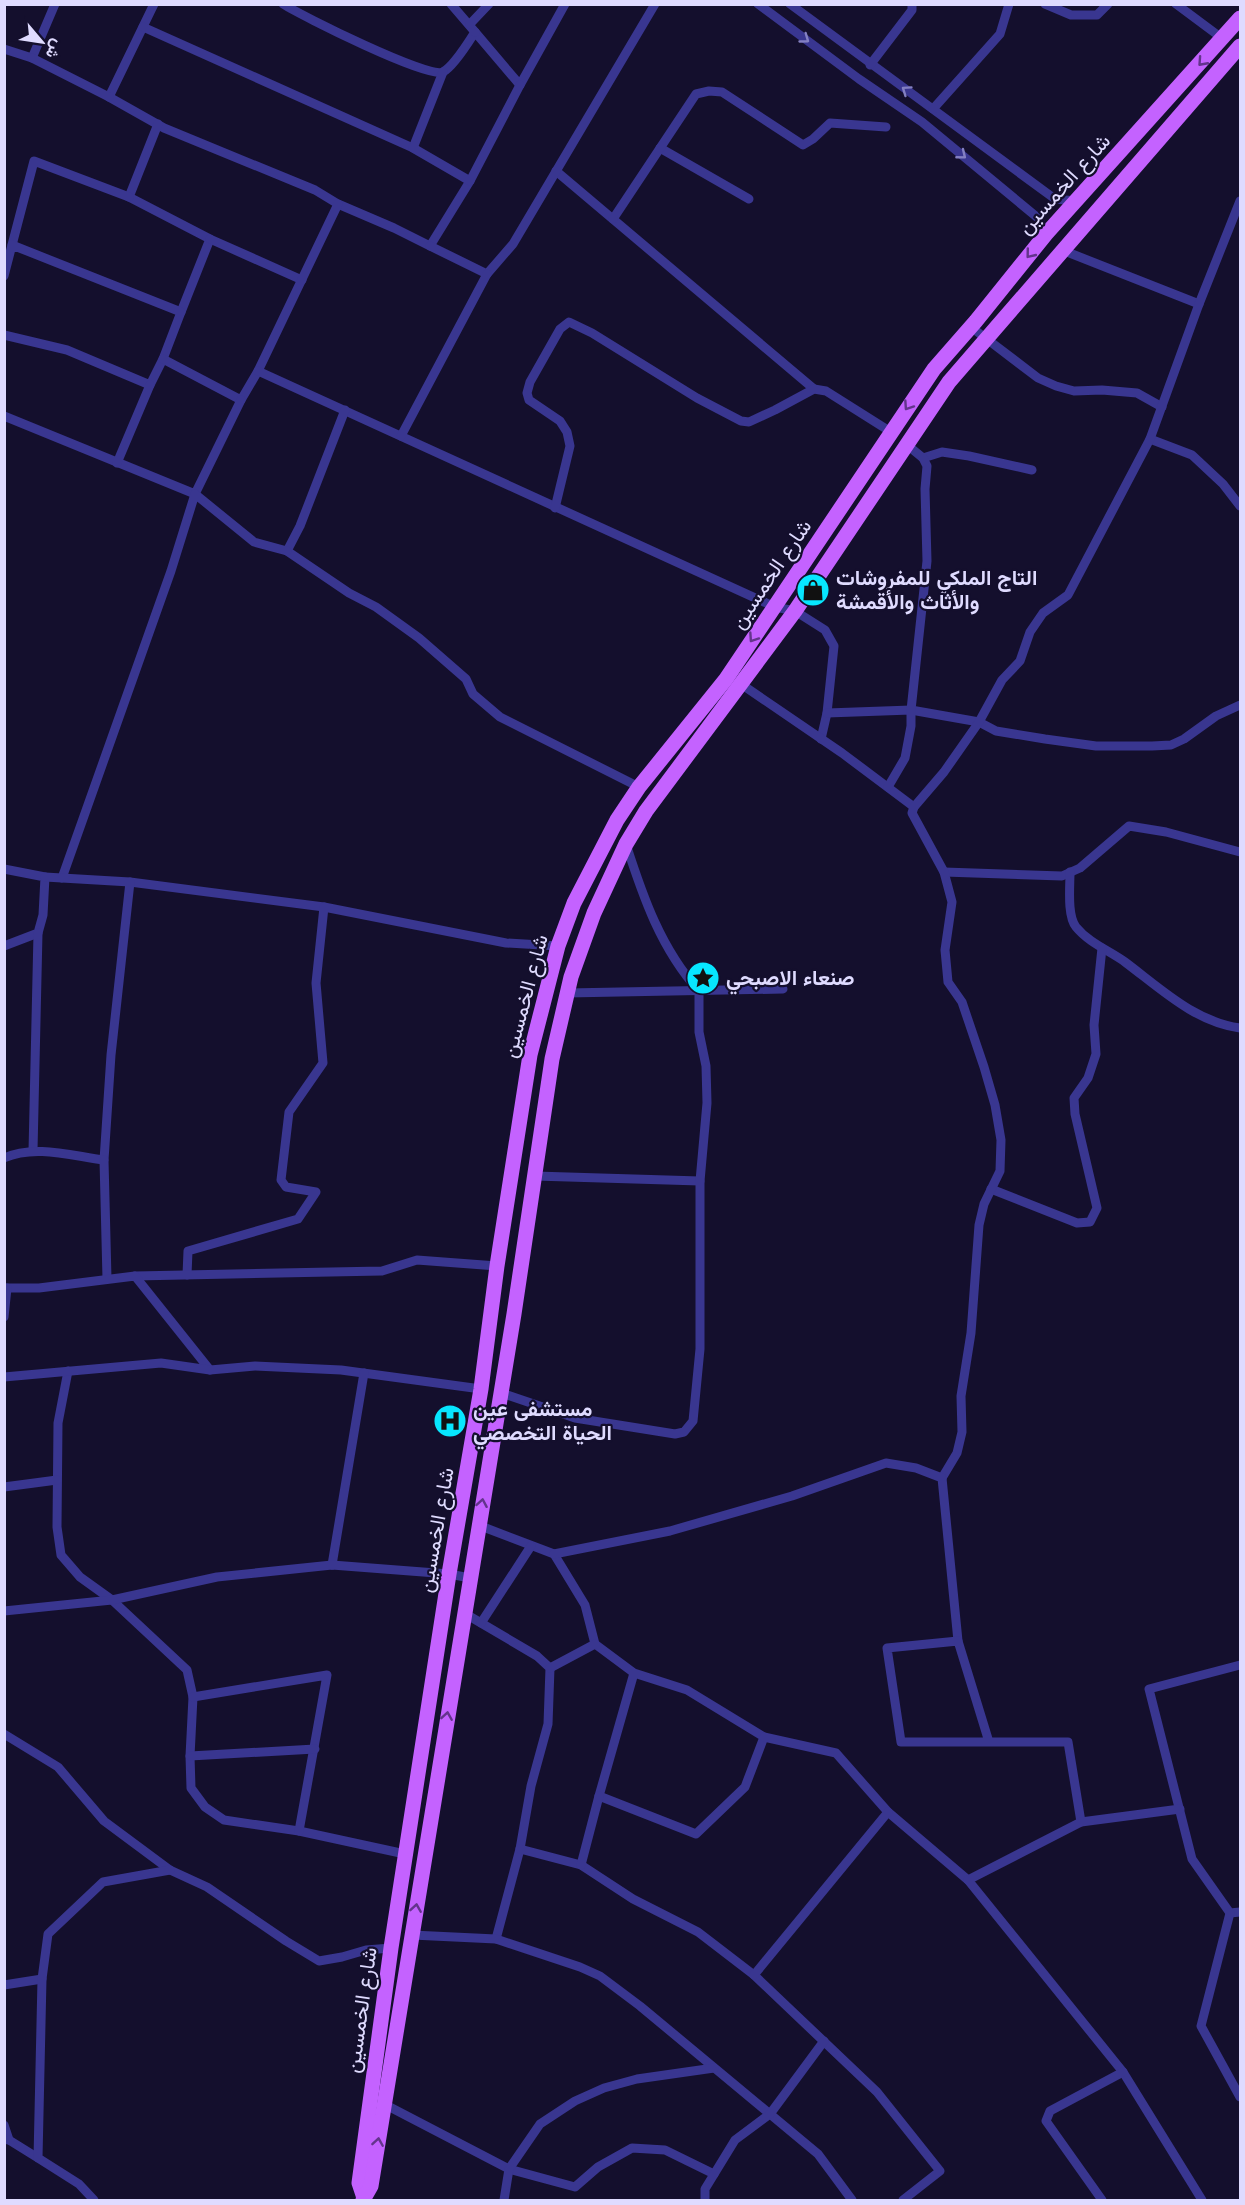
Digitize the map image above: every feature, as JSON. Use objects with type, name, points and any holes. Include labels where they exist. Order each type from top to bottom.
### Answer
[{"type":"main road","name":"شارع الخمسين","points":[[364,2199],[359,2183],[391,1948],[449,1574],[481,1389],[497,1266],[530,1055],[558,946],[574,903],[617,820],[639,787],[726,678],[934,369],[1046,234],[1240,18]]},
{"type":"main road","name":"شارع الخمسين","points":[[364,2199],[371,2186],[514,1314],[552,1059],[567,993],[594,913],[626,844],[646,810],[795,611],[949,382],[1240,46]]},
{"type":"main road","points":[[878,451],[895,460]]},
{"type":"main road","points":[[574,903],[594,913]]},
{"type":"main road","points":[[492,1314],[514,1314]]},
{"type":"street","points":[[33,58],[54,4]]},
{"type":"street","points":[[109,97],[154,4]]},
{"type":"street","points":[[283,4],[380,52],[432,73],[443,72]]},
{"type":"street","points":[[451,4],[520,85]]},
{"type":"street","points":[[413,148],[443,72],[458,56],[472,28],[489,4]]},
{"type":"street","points":[[430,246],[470,181],[565,4]]},
{"type":"street","points":[[402,436],[487,274],[513,244],[655,4]]},
{"type":"street","points":[[758,4],[859,79],[922,122],[1038,218],[1046,234]]},
{"type":"street","points":[[790,4],[1055,200],[1076,201]]},
{"type":"street","points":[[870,65],[912,10],[912,4]]},
{"type":"street","points":[[933,110],[999,34],[1009,4]]},
{"type":"street","points":[[1045,4],[1071,15],[1097,15],[1107,4]]},
{"type":"street","points":[[1176,4],[1223,39]]},
{"type":"street","points":[[143,27],[413,148],[470,181]]},
{"type":"street","points":[[4,49],[33,58],[158,124],[315,190],[338,204],[394,228],[487,274]]},
{"type":"street","points":[[613,219],[696,94],[709,91],[722,92],[803,145],[830,123],[886,127]]},
{"type":"street","points":[[129,197],[158,124]]},
{"type":"street","points":[[660,148],[749,199]]},
{"type":"street","points":[[4,276],[34,161],[129,197],[210,239],[302,280]]},
{"type":"street","points":[[556,171],[814,389],[826,391],[891,432]]},
{"type":"street","points":[[988,1742],[958,1641],[942,1478],[957,1453],[962,1432],[961,1396],[971,1333],[979,1225],[984,1204],[1000,1171],[1001,1140],[995,1105],[984,1067],[962,1002],[948,982],[945,950],[952,902],[944,872],[912,813],[914,807],[944,772],[979,722],[1002,680],[1020,661],[1030,632],[1043,613],[1068,595],[1150,439],[1199,304],[1240,201]]},
{"type":"street","points":[[62,878],[171,571],[195,494],[258,371],[338,204]]},
{"type":"street","points":[[117,463],[163,359],[210,239]]},
{"type":"street","points":[[12,245],[181,312]]},
{"type":"street","points":[[1062,250],[1199,304]]},
{"type":"street","points":[[555,508],[570,446],[567,432],[560,421],[529,400],[527,393],[530,382],[560,329],[569,322],[592,333],[697,398],[741,421],[749,422],[814,389]]},
{"type":"street","points":[[971,327],[1038,378],[1056,386],[1074,391],[1102,390],[1137,393],[1162,407]]},
{"type":"street","points":[[4,334],[67,350],[150,385]]},
{"type":"street","points":[[163,359],[242,400]]},
{"type":"street","points":[[258,371],[775,607],[795,611],[825,630],[834,646],[827,713],[821,739]]},
{"type":"street","points":[[287,550],[300,526],[345,410]]},
{"type":"street","points":[[4,416],[195,494],[254,543],[287,550],[349,593],[376,606],[419,638],[466,679],[472,694],[501,717],[639,787]]},
{"type":"street","points":[[1150,439],[1192,455],[1223,484],[1240,506]]},
{"type":"street","points":[[888,788],[905,758],[911,726],[927,561],[925,489],[927,466],[923,458],[906,444]]},
{"type":"street","points":[[923,458],[942,452],[1032,470]]},
{"type":"street","points":[[741,684],[914,807]]},
{"type":"street","points":[[827,713],[911,710],[979,722],[996,731],[1055,740],[1096,746],[1152,746],[1171,745],[1184,739],[1216,716],[1240,705]]},
{"type":"street","points":[[944,872],[1062,876],[1080,868],[1129,826],[1166,832],[1240,852]]},
{"type":"street","points":[[501,1393],[575,1418],[675,1434],[684,1432],[693,1421],[700,1349],[700,1180],[707,1103],[706,1066],[699,1032],[699,991],[682,971],[660,934],[638,881],[626,844]]},
{"type":"street","points":[[4,869],[45,877],[130,882],[324,907],[506,944],[558,946]]},
{"type":"street","points":[[1070,873],[1070,904],[1075,926],[1158,988],[1210,1022],[1240,1029]]},
{"type":"street","points":[[33,1151],[38,933],[43,915],[45,877]]},
{"type":"street","points":[[107,1280],[104,1160],[111,1055],[130,882]]},
{"type":"street","points":[[187,1275],[188,1251],[298,1219],[316,1192],[286,1187],[281,1180],[289,1112],[323,1063],[316,983],[324,907]]},
{"type":"street","points":[[4,946],[38,933]]},
{"type":"street","points":[[991,1189],[1077,1222],[1090,1222],[1097,1208],[1075,1114],[1074,1098],[1088,1078],[1096,1054],[1094,1025],[1102,948]]},
{"type":"street","points":[[567,993],[783,989]]},
{"type":"street","points":[[7,1155],[33,1151],[104,1160]]},
{"type":"street","points":[[535,1176],[700,1180]]},
{"type":"street","points":[[4,1317],[6,1288],[39,1288],[135,1276],[382,1271],[417,1260],[497,1266]]},
{"type":"street","points":[[135,1276],[210,1370]]},
{"type":"street","points":[[4,1377],[161,1363],[210,1370],[255,1366],[364,1373],[481,1389]]},
{"type":"street","points":[[68,1371],[58,1423],[57,1527],[61,1555],[80,1577],[112,1600],[187,1670],[193,1696],[191,1788],[205,1807],[224,1820],[299,1831],[405,1854]]},
{"type":"street","points":[[332,1565],[364,1373]]},
{"type":"street","points":[[478,1525],[554,1554],[670,1531],[792,1496],[886,1463],[916,1468],[942,1478]]},
{"type":"street","points":[[4,1487],[57,1480]]},
{"type":"street","points":[[481,1623],[531,1546]]},
{"type":"street","points":[[554,1554],[585,1605],[595,1644],[634,1673],[687,1690],[764,1737],[836,1754],[888,1812],[968,1880],[1123,2072],[1202,2200]]},
{"type":"street","points":[[4,1611],[112,1600],[217,1577],[332,1565],[449,1574],[470,1578]]},
{"type":"street","points":[[464,1613],[537,1656],[549,1668],[548,1724],[531,1786],[520,1849],[496,1939]]},
{"type":"street","points":[[958,1641],[887,1648],[901,1742],[1068,1742],[1081,1822]]},
{"type":"street","points":[[549,1668],[595,1644]]},
{"type":"street","points":[[1230,1913],[1192,1860],[1149,1689],[1240,1665]]},
{"type":"street","points":[[581,1865],[634,1673]]},
{"type":"street","points":[[193,1696],[327,1675],[299,1831]]},
{"type":"street","points":[[4,1734],[58,1767],[104,1821],[170,1870],[207,1887],[319,1961],[342,1958],[366,1950],[391,1948]]},
{"type":"street","points":[[599,1796],[696,1834],[745,1787],[764,1737]]},
{"type":"street","points":[[190,1756],[315,1749]]},
{"type":"street","points":[[968,1880],[1081,1822],[1179,1809]]},
{"type":"street","points":[[754,1975],[888,1812]]},
{"type":"street","points":[[520,1849],[581,1865],[633,1899],[698,1932],[754,1975],[877,2092],[940,2171],[903,2200]]},
{"type":"street","points":[[38,2158],[37,2117],[42,1979],[48,1934],[103,1882],[170,1870]]},
{"type":"street","points":[[1230,1913],[1240,1912]]},
{"type":"street","points":[[1230,1913],[1201,2026],[1240,2097]]},
{"type":"street","points":[[412,1935],[496,1939],[600,1976],[640,2006],[818,2154],[852,2200]]},
{"type":"street","points":[[4,1985],[42,1979]]},
{"type":"street","points":[[705,2200],[705,2189],[735,2140],[770,2114],[824,2041]]},
{"type":"street","points":[[504,2200],[509,2169],[540,2124],[575,2101],[604,2088],[637,2079],[714,2068]]},
{"type":"street","points":[[1102,2200],[1046,2121],[1050,2111],[1123,2072]]},
{"type":"street","points":[[384,2104],[509,2169],[575,2187],[598,2167],[632,2148],[665,2150],[714,2174]]},
{"type":"street","points":[[4,2125],[7,2140],[79,2184],[94,2200]]},
{"type":"place","name":"التاج الملكي للمفروشات والأثاث والأقمشة","points":[[813,590]]},
{"type":"place","name":"صنعاء الاصبحي","points":[[703,978]]},
{"type":"place","name":"مستشفى عين الحياة التخصصي","points":[[450,1421]]}]
